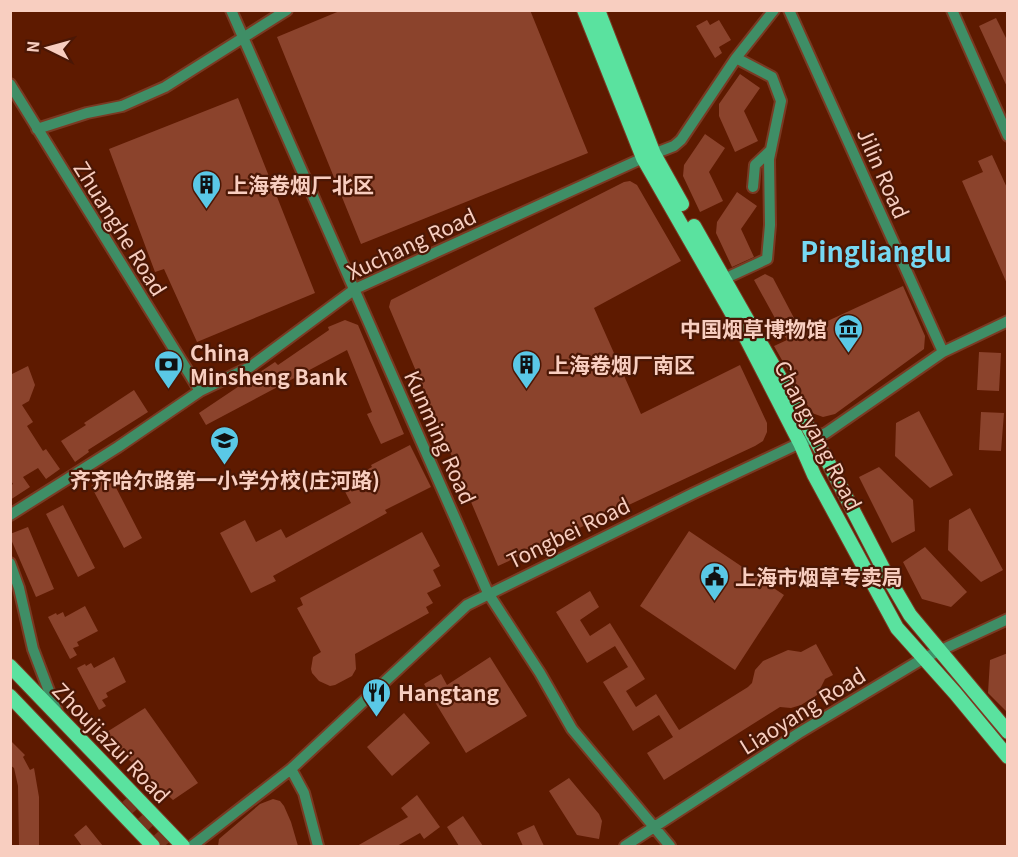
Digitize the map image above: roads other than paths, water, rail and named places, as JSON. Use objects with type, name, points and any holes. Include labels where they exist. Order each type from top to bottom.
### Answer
[{"type":"main road","name":"Changyang Road","points":[[584,10],[648,156],[742,331],[800,443],[814,476],[897,628],[1008,757]]},
{"type":"main road","name":"Changyang Road","points":[[598,10],[648,156],[724,279],[910,615],[1008,732]]},
{"type":"main road","name":"Zhoujiazui Road","points":[[10,666],[183,846]]},
{"type":"main road","name":"Zhoujiazui Road","points":[[10,696],[153,846]]},
{"type":"street","name":"Kunming Road","points":[[231,10],[488,593],[540,673],[572,729],[670,846]]},
{"type":"street","points":[[37,129],[140,99],[165,87],[287,10]]},
{"type":"street","name":"Xuchang Road","points":[[10,515],[200,392],[250,367],[355,289],[674,146],[681,140],[736,58],[774,10]]},
{"type":"street","name":"Jilin Road","points":[[789,10],[943,352]]},
{"type":"street","points":[[952,10],[1008,136]]},
{"type":"street","points":[[724,279],[767,259],[770,225],[770,159],[781,101],[772,77],[736,58]]},
{"type":"street","name":"Zhuanghe Road","points":[[10,84],[200,392]]},
{"type":"street","points":[[753,187],[754,165],[771,150]]},
{"type":"street","name":"Tongbei Road","points":[[192,846],[291,769],[467,605],[800,443],[826,433],[943,352],[1008,321]]},
{"type":"street","points":[[10,563],[19,588],[33,649],[60,718]]},
{"type":"street","name":"Liaoyang Road","points":[[625,846],[799,733],[924,658],[1008,619]]},
{"type":"street","points":[[291,769],[304,793],[318,846]]},
{"type":"tunnel","points":[[128,797],[172,846]]},
{"type":"place","name":"上海卷烟厂北区","points":[[206,210]]},
{"type":"place","name":"中国烟草博物馆","points":[[848,354]]},
{"type":"place","name":"China Minsheng Bank","points":[[169,390]]},
{"type":"place","name":"上海卷烟厂南区","points":[[527,390]]},
{"type":"place","name":"齐齐哈尔路第一小学分校(庄河路)","points":[[225,466]]},
{"type":"place","name":"上海市烟草专卖局","points":[[714,602]]},
{"type":"place","name":"Hangtang","points":[[377,718]]},
{"type":"district","name":"Pinglianglu","points":[[876,250]]}]
